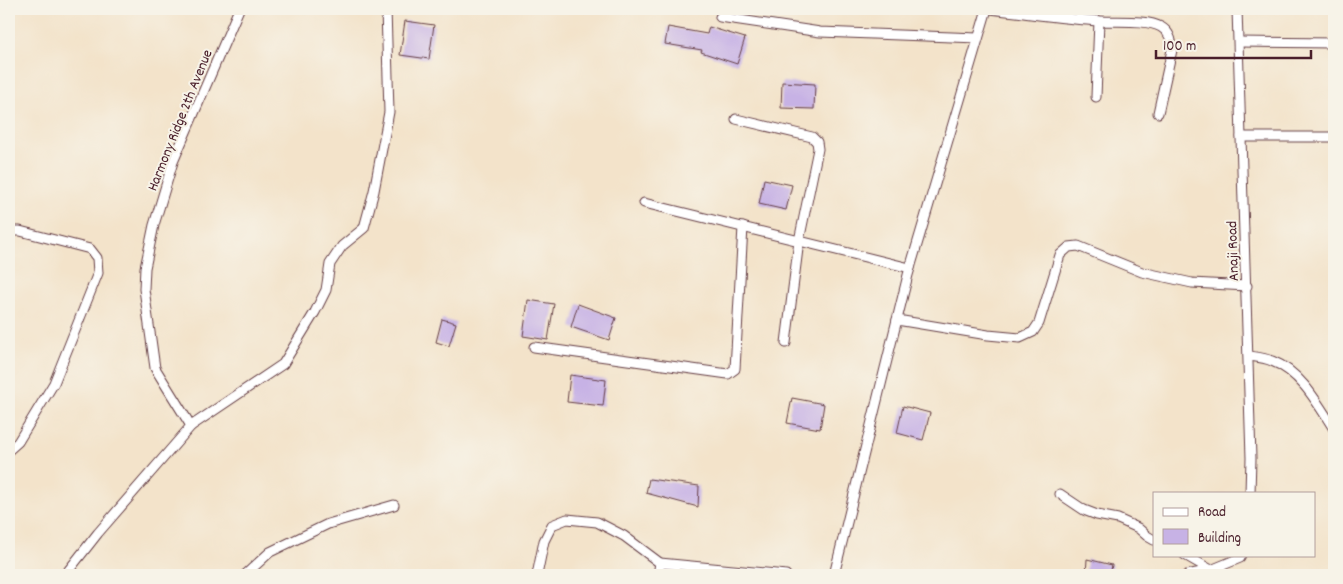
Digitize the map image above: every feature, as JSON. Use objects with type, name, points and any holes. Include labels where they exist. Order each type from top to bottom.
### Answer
[{"type":"street","name":"Harmony Ridge 2th Avenue","points":[[191,426],[155,368],[144,288],[145,268],[154,225],[174,162],[239,9]]},
{"type":"street","points":[[65,575],[98,533],[191,426],[283,364],[315,312],[326,290],[330,264],[342,246],[364,228],[374,191],[389,112],[386,9]]},
{"type":"street","points":[[834,575],[910,268],[978,38],[989,9],[1099,21],[1151,24],[1162,28],[1172,41],[1172,50],[1158,113]]},
{"type":"street","name":"Anaji Road","points":[[1237,9],[1252,458],[1250,492]]},
{"type":"street","points":[[720,17],[820,32],[978,38]]},
{"type":"street","points":[[1096,97],[1099,21]]},
{"type":"street","points":[[1239,42],[1334,43]]},
{"type":"street","points":[[736,119],[812,137],[817,142],[818,149],[799,241],[786,343]]},
{"type":"street","points":[[1241,137],[1334,137]]},
{"type":"street","points":[[644,203],[910,268]]},
{"type":"street","points":[[534,347],[728,374],[735,369],[743,227]]},
{"type":"street","points":[[9,231],[20,231],[90,250],[97,258],[98,273],[54,383],[18,442],[9,450]]},
{"type":"street","points":[[897,320],[988,335],[1020,338],[1032,332],[1039,323],[1060,255],[1070,247],[1078,246],[1142,272],[1192,283],[1247,286]]},
{"type":"street","points":[[1249,356],[1271,360],[1288,369],[1305,387],[1334,429]]},
{"type":"street","points":[[1060,494],[1084,510],[1097,515],[1118,519],[1138,528],[1153,539]]},
{"type":"street","points":[[245,575],[270,552],[328,524],[394,505]]},
{"type":"street","points":[[537,575],[544,541],[552,525],[567,518],[597,522],[624,536],[660,563],[786,575]]},
{"type":"street","points":[[1187,556],[1211,570]]},
{"type":"street","points":[[1187,575],[1211,570],[1240,558],[1241,556]]},
{"type":"street","points":[[658,575],[660,563]]},
{"type":"building","points":[[405,21],[434,25],[429,59],[400,55]]},
{"type":"building","points":[[668,27],[707,34],[709,27],[745,38],[737,64],[701,52],[702,50],[665,44]]},
{"type":"building","points":[[782,82],[815,84],[814,109],[781,108]]},
{"type":"building","points":[[764,179],[792,185],[786,210],[759,204]]},
{"type":"building","points":[[528,300],[554,304],[548,340],[523,336]]},
{"type":"building","points":[[578,304],[616,318],[609,340],[571,327]]},
{"type":"building","points":[[442,319],[456,323],[449,346],[436,342]]},
{"type":"building","points":[[570,375],[606,380],[603,406],[567,402]]},
{"type":"building","points":[[792,398],[824,404],[820,429],[787,423]]},
{"type":"building","points":[[903,406],[930,413],[923,440],[897,433]]},
{"type":"building","points":[[649,479],[699,486],[698,507],[646,493]]},
{"type":"building","points":[[1087,559],[1112,565],[1110,575],[1086,575]]}]
